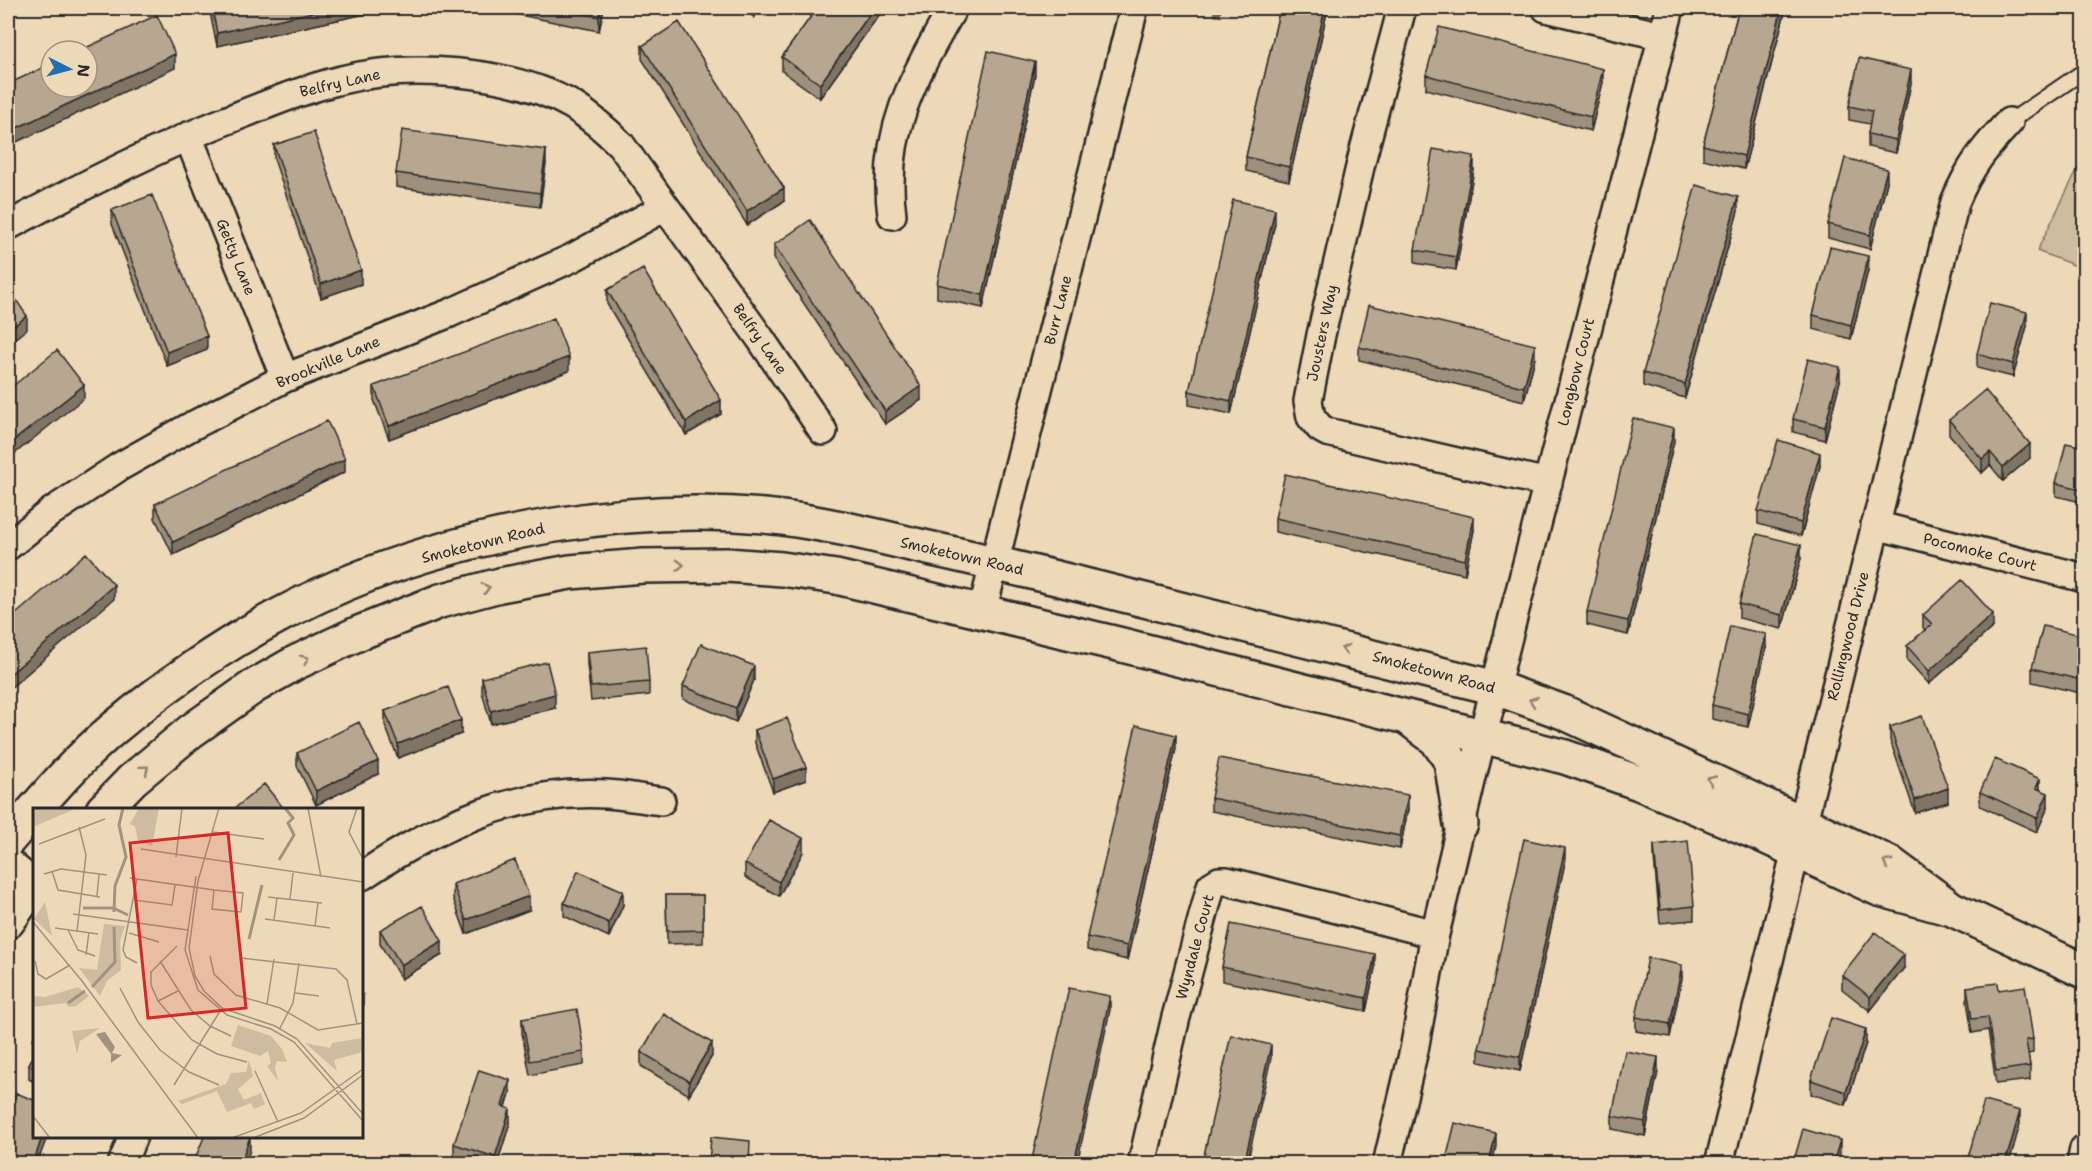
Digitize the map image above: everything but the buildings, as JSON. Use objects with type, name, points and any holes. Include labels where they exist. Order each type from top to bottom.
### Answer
[{"type":"main road","name":"Smoketown Road","points":[[36,808],[63,777],[110,732],[148,701],[201,663],[269,622],[344,584],[402,563],[467,544],[539,528],[616,517],[692,514],[763,516],[834,526],[994,563],[1496,688],[1563,712],[1799,836]]},
{"type":"main road","name":"Smoketown Road","points":[[105,808],[132,780],[191,731],[253,687],[295,663],[359,633],[441,601],[500,585],[570,572],[643,566],[727,565],[782,569],[836,577],[1118,644],[1565,757],[1799,836],[1891,864],[1952,909],[2085,971]]},
{"type":"main road","points":[[1404,716],[1436,739],[1451,761],[1461,824]]},
{"type":"main road","name":"Smoketown Road","points":[[8,840],[33,811]]},
{"type":"main road","points":[[8,921],[33,885]]},
{"type":"street","points":[[892,215],[889,171],[894,134],[905,98],[953,8]]},
{"type":"street","name":"Burr Lane","points":[[982,612],[1134,8]]},
{"type":"street","name":"Jousters Way","points":[[1402,8],[1362,154],[1321,335],[1308,401],[1311,417],[1320,428],[1327,432],[1548,483]]},
{"type":"street","points":[[1546,8],[1662,36]]},
{"type":"street","name":"Longbow Court","points":[[1483,736],[1670,8]]},
{"type":"street","name":"Belfry Lane","points":[[8,226],[87,183],[188,136],[290,95],[342,80],[389,72],[446,72],[493,78],[539,90],[571,105],[600,125],[621,145],[760,338],[823,430]]},
{"type":"street","name":"Rollingwood Drive","points":[[1719,1164],[1955,201],[1965,177],[1979,155],[2008,122]]},
{"type":"street","name":"Getty Lane","points":[[188,136],[285,378]]},
{"type":"street","name":"Brookville Lane","points":[[8,546],[51,512],[119,467],[188,428],[285,378],[450,313],[572,258],[665,207]]},
{"type":"street","name":"Pocomoke Court","points":[[1875,525],[2085,578]]},
{"type":"street","points":[[1387,1164],[1414,1050],[1435,934],[1483,736]]},
{"type":"street","points":[[363,875],[439,829],[473,814],[525,800],[570,794],[607,794],[661,801]]},
{"type":"street","points":[[8,862],[33,883]]},
{"type":"street","name":"Wyndale Court","points":[[1142,1164],[1175,1021],[1211,886],[1219,881],[1227,881],[1435,934]]},
{"type":"street","points":[[122,1164],[132,1138]]},
{"type":"street","points":[[2081,1164],[2085,1149]]},
{"type":"lane","points":[[2008,122],[2085,71]]},
{"type":"shaded area","points":[[2084,156],[2084,269],[2037,251]]},
{"type":"waterway","points":[[1217,13],[1218,8]]}]
